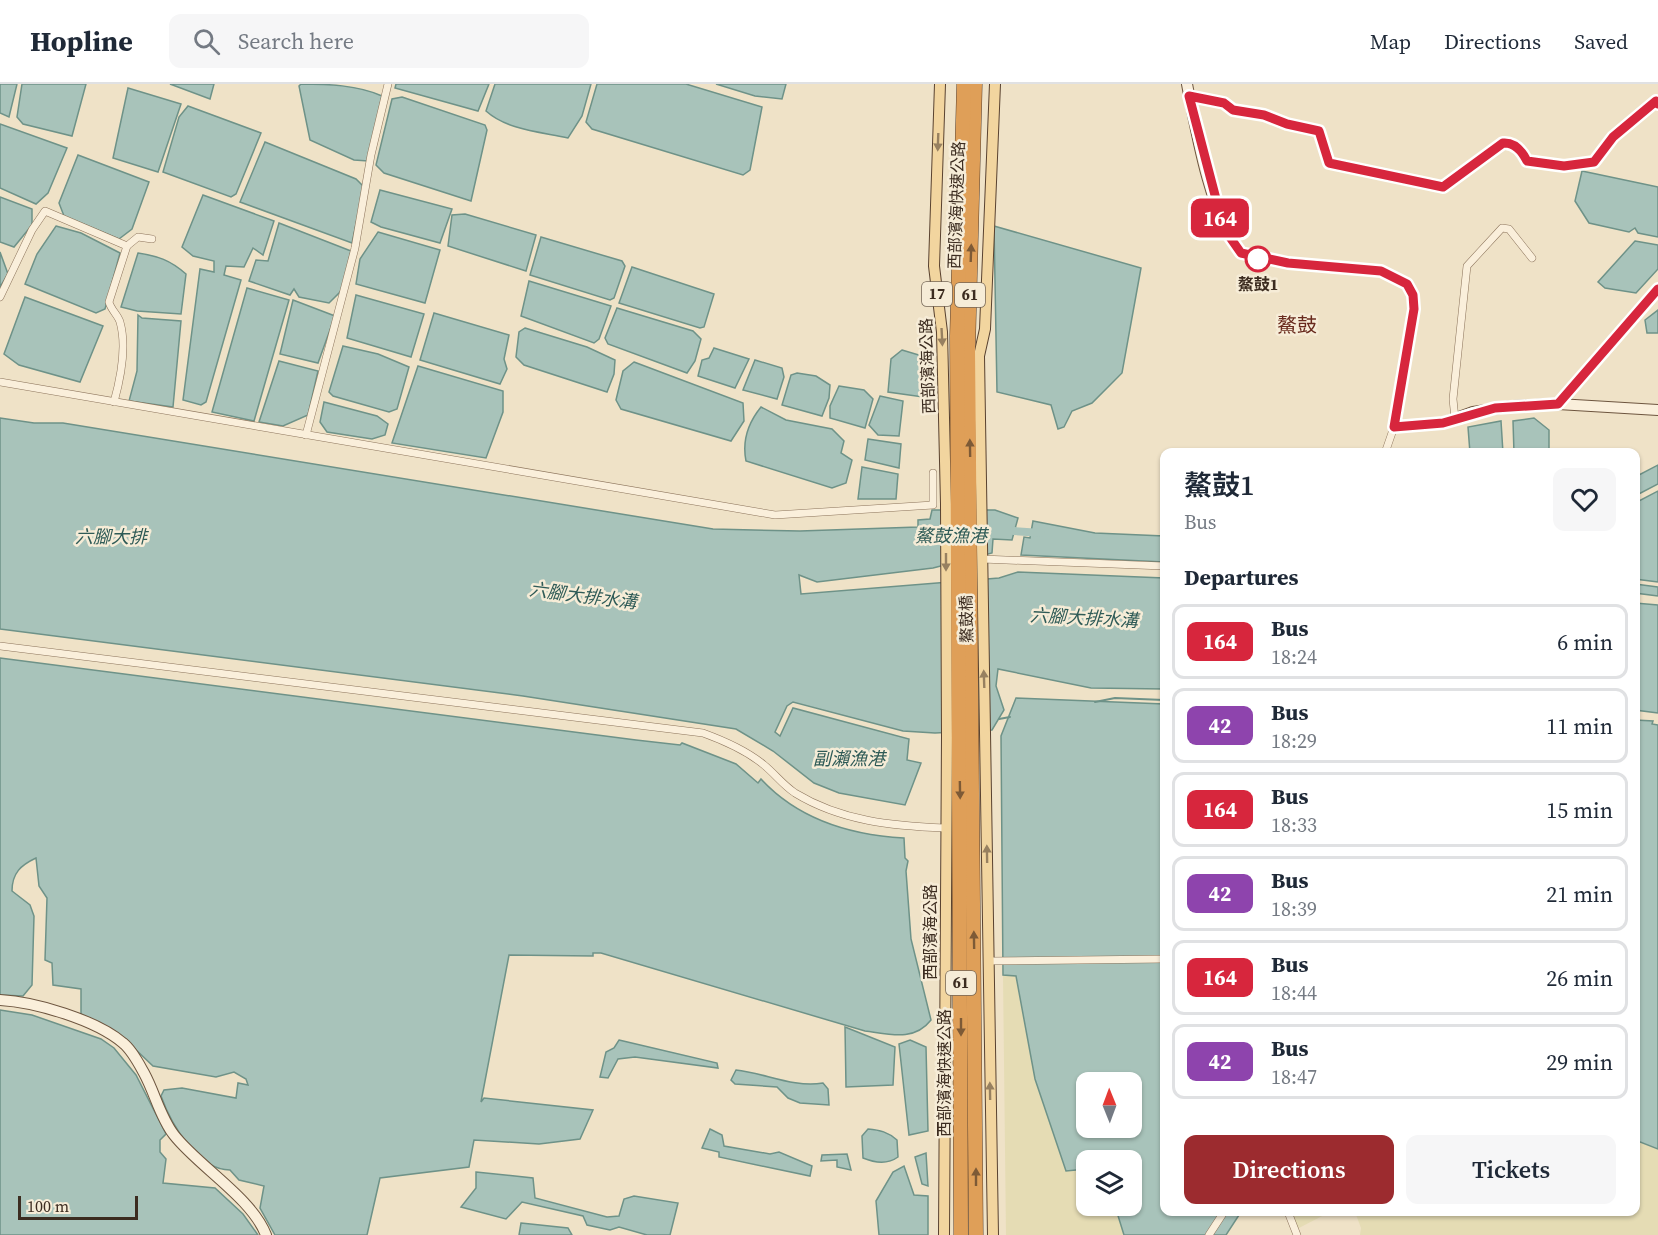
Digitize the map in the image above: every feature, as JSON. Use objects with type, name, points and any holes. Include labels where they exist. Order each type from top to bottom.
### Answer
[{"type":"highway","name":"西部濱海快速公路","points":[[964,84],[957,325],[964,503]]},
{"type":"highway","name":"西部濱海快速公路","points":[[964,503],[975,84]]},
{"type":"highway","name":"鰲鼓橋","points":[[960,734],[964,503]]},
{"type":"highway","name":"西部濱海快速公路","points":[[960,734],[961,1235]]},
{"type":"highway","name":"西部濱海快速公路","points":[[960,734],[976,1235]]},
{"type":"main road","name":"西部濱海公路","points":[[940,84],[934,266],[964,503]]},
{"type":"main road","name":"17","points":[[964,503],[979,356],[985,329],[995,84]]},
{"type":"main road","name":"鰲鼓橋","points":[[964,503],[982,559],[988,961]]},
{"type":"main road","name":"西部濱海公路","points":[[944,1235],[945,828],[960,734]]},
{"type":"main road","name":"17","points":[[988,961],[993,1234]]},
{"type":"street","points":[[306,435],[355,248],[375,137],[388,84]]},
{"type":"street","points":[[1187,84],[1221,218],[1227,233],[1241,253],[1288,263],[1381,271],[1400,278],[1410,288],[1414,309],[1394,427],[1387,448]]},
{"type":"street","points":[[1189,96],[1224,103],[1233,110],[1264,115],[1287,124],[1319,131],[1329,163],[1333,165],[1354,167],[1443,187],[1503,143],[1510,142],[1522,151],[1527,161],[1536,163],[1564,166],[1594,162],[1613,137],[1656,101],[1658,104]]},
{"type":"street","points":[[0,297],[45,211],[127,246]]},
{"type":"street","points":[[1455,418],[1453,399],[1467,266],[1502,228],[1509,229],[1532,258]]},
{"type":"street","points":[[114,402],[121,370],[122,337],[120,319],[109,302],[127,246],[138,237],[152,239]]},
{"type":"street","points":[[1558,404],[1658,289]]},
{"type":"street","points":[[0,382],[775,515],[933,505],[933,473]]},
{"type":"street","points":[[1394,427],[1422,426],[1495,408],[1558,404],[1658,410]]},
{"type":"street","points":[[982,559],[1160,566]]},
{"type":"street","points":[[0,646],[703,733],[732,744],[763,763],[792,791],[815,805],[842,815],[874,822],[945,828]]},
{"type":"street","points":[[988,961],[1160,959]]},
{"type":"street","points":[[0,1000],[17,1001],[64,1014],[112,1035],[126,1045],[144,1074],[174,1135],[243,1203],[266,1235]]},
{"type":"street","points":[[1209,1235],[1221,1216]]},
{"type":"street","points":[[1290,1216],[1297,1235]]},
{"type":"shaded area","points":[[1003,975],[1015,975],[1035,1079],[1066,1171],[1076,1170],[1076,1216],[1118,1216],[1124,1235],[1006,1235]]},
{"type":"shaded area","points":[[1640,1142],[1658,1149],[1658,1235],[1360,1235],[1361,1228],[1356,1216],[1640,1216]]},
{"type":"shaded area","points":[[1292,1216],[1322,1216],[1297,1229]]},
{"type":"water","points":[[0,84],[17,84],[9,117],[0,113]]},
{"type":"water","points":[[22,84],[86,84],[72,136],[23,124],[17,117]]},
{"type":"water","points":[[170,84],[214,84],[210,99]]},
{"type":"water","points":[[301,84],[353,87],[382,96],[368,161],[354,160],[310,140],[299,86]]},
{"type":"water","points":[[396,84],[489,84],[478,111],[395,88]]},
{"type":"water","points":[[495,84],[591,84],[582,116],[568,138],[514,126],[494,117],[486,111]]},
{"type":"water","points":[[597,84],[686,84],[762,107],[750,170],[743,175],[592,129],[586,122]]},
{"type":"water","points":[[716,84],[786,84],[782,99],[755,96]]},
{"type":"water","points":[[128,88],[181,104],[158,172],[113,158]]},
{"type":"water","points":[[402,97],[485,125],[487,130],[471,201],[384,173],[376,165],[392,99]]},
{"type":"water","points":[[188,106],[261,133],[236,194],[231,197],[163,172],[179,117]]},
{"type":"water","points":[[0,124],[67,148],[48,193],[36,204],[0,188]]},
{"type":"water","points":[[265,142],[356,179],[364,187],[352,243],[240,202]]},
{"type":"water","points":[[78,155],[149,182],[132,229],[119,239],[64,216],[59,203]]},
{"type":"water","points":[[1582,171],[1658,187],[1658,237],[1638,233],[1635,228],[1629,232],[1589,223],[1575,201]]},
{"type":"water","points":[[380,190],[452,209],[440,243],[381,227],[371,222]]},
{"type":"water","points":[[203,195],[274,221],[263,255],[253,248],[244,267],[226,266],[224,275],[241,280],[206,402],[201,405],[183,400],[200,269],[214,272],[214,261],[193,256],[182,247]]},
{"type":"water","points":[[0,197],[32,209],[32,225],[14,247],[0,242]]},
{"type":"water","points":[[465,214],[536,235],[526,271],[448,246],[452,215]]},
{"type":"water","points":[[279,223],[351,251],[342,290],[329,303],[299,297],[294,289],[290,295],[249,281],[256,260],[268,261]]},
{"type":"water","points":[[56,226],[81,233],[120,253],[105,309],[96,313],[25,284],[37,254]]},
{"type":"water","points":[[994,226],[1141,268],[1122,373],[1092,403],[1072,411],[1064,427],[1058,429],[1051,405],[997,392]]},
{"type":"water","points":[[378,232],[440,250],[425,303],[356,284],[360,259]]},
{"type":"water","points":[[541,237],[622,261],[625,266],[614,298],[610,300],[530,275]]},
{"type":"water","points":[[1635,241],[1658,245],[1658,269],[1636,293],[1605,288],[1598,282]]},
{"type":"water","points":[[0,252],[8,274],[0,287]]},
{"type":"water","points":[[138,253],[164,259],[186,274],[181,314],[137,311],[121,307]]},
{"type":"water","points":[[632,267],[714,294],[704,327],[700,328],[619,303]]},
{"type":"water","points":[[529,281],[611,306],[599,339],[594,343],[521,316]]},
{"type":"water","points":[[247,288],[289,300],[254,421],[212,412]]},
{"type":"water","points":[[356,295],[424,314],[411,357],[347,338]]},
{"type":"water","points":[[25,297],[103,326],[80,382],[19,365],[4,354]]},
{"type":"water","points":[[293,300],[335,316],[318,363],[280,354]]},
{"type":"water","points":[[617,308],[693,331],[701,339],[695,361],[687,373],[608,344],[605,338]]},
{"type":"water","points":[[1658,310],[1658,333],[1647,333],[1645,320]]},
{"type":"water","points":[[434,313],[509,335],[504,359],[507,369],[500,384],[420,360]]},
{"type":"water","points":[[138,315],[142,318],[181,321],[173,407],[129,401],[137,371]]},
{"type":"water","points":[[525,328],[587,347],[615,360],[614,374],[607,392],[524,365],[516,357],[519,332]]},
{"type":"water","points":[[343,346],[378,354],[409,367],[397,409],[389,412],[333,396],[329,392]]},
{"type":"water","points":[[714,348],[749,359],[735,388],[698,376],[702,360],[709,358]]},
{"type":"water","points":[[902,350],[929,358],[930,398],[888,392],[891,359]]},
{"type":"water","points":[[755,360],[782,368],[784,377],[777,399],[743,390]]},
{"type":"water","points":[[279,361],[318,371],[308,415],[283,426],[259,422]]},
{"type":"water","points":[[634,362],[743,403],[744,421],[731,441],[621,409],[616,400],[623,371]]},
{"type":"water","points":[[418,366],[503,391],[503,412],[486,458],[392,443]]},
{"type":"water","points":[[797,373],[816,376],[830,385],[829,398],[822,416],[782,405],[791,375]]},
{"type":"water","points":[[839,386],[864,390],[873,399],[865,428],[830,418],[830,406]]},
{"type":"water","points":[[880,396],[903,401],[899,436],[878,435],[869,425]]},
{"type":"water","points":[[324,402],[377,416],[388,424],[385,435],[372,439],[327,432],[320,422]]},
{"type":"water","points":[[761,407],[786,420],[832,429],[844,441],[841,453],[852,460],[846,483],[832,488],[746,461],[747,432]]},
{"type":"water","name":"六腳大排","points":[[0,418],[34,423],[63,423],[713,529],[800,531],[918,527],[918,520],[930,519],[932,510],[995,510],[1018,518],[1012,540],[993,539],[992,553],[933,568],[817,582],[799,575],[801,594],[999,578],[1018,572],[1160,578],[1160,689],[1091,688],[998,669],[996,686],[1004,710],[992,730],[935,733],[903,731],[793,702],[787,706],[775,732],[780,736],[793,708],[909,739],[907,760],[921,763],[905,805],[839,793],[814,783],[773,751],[736,729],[523,696],[0,629]]},
{"type":"water","points":[[1534,418],[1549,430],[1549,448],[1514,448],[1513,421]]},
{"type":"water","points":[[1501,421],[1503,448],[1470,448],[1468,427]]},
{"type":"water","points":[[868,439],[901,444],[899,468],[865,460]]},
{"type":"water","points":[[1658,465],[1658,484],[1640,493],[1640,474]]},
{"type":"water","points":[[862,467],[898,474],[896,499],[858,499]]},
{"type":"water","points":[[1658,491],[1658,582],[1640,580],[1640,500]]},
{"type":"water","points":[[1033,521],[1095,533],[1160,536],[1160,562],[1021,555],[1024,537],[1030,538]]},
{"type":"water","points":[[1640,585],[1658,587],[1658,596],[1640,594]]},
{"type":"water","points":[[1640,603],[1658,605],[1658,713],[1640,711]]},
{"type":"water","points":[[0,658],[636,740],[680,745],[682,743],[736,764],[758,783],[761,779],[791,805],[826,822],[864,833],[904,838],[905,858],[908,861],[906,871],[911,939],[931,1020],[924,1027],[909,1034],[892,1035],[865,1031],[601,953],[593,953],[593,956],[509,955],[481,1102],[484,1098],[593,1110],[580,1139],[539,1144],[474,1140],[469,1167],[380,1178],[367,1235],[275,1235],[260,1208],[264,1186],[239,1180],[230,1170],[218,1168],[197,1154],[179,1132],[161,1096],[164,1090],[182,1088],[236,1098],[238,1083],[248,1085],[246,1079],[234,1072],[216,1077],[153,1066],[133,1047],[81,1017],[81,989],[53,985],[52,963],[45,960],[47,898],[39,886],[36,858],[18,870],[12,885],[12,891],[30,905],[34,916],[32,985],[23,996],[0,995]]},
{"type":"water","points":[[1016,698],[1160,704],[1160,1216],[1238,1216],[1226,1235],[1124,1235],[1118,1216],[1142,1216],[1142,1150],[1076,1150],[1076,1170],[1066,1171],[1035,1079],[1016,976],[1003,975],[1001,736]]},
{"type":"water","points":[[1640,720],[1653,721],[1652,724],[1658,725],[1658,1149],[1640,1142]]},
{"type":"water","points":[[0,1010],[32,1015],[101,1039],[114,1048],[136,1075],[166,1134],[160,1140],[160,1152],[166,1159],[163,1183],[215,1188],[243,1214],[258,1235],[0,1235]]},
{"type":"water","points":[[845,1027],[895,1047],[893,1085],[846,1087]]},
{"type":"water","points":[[619,1040],[717,1063],[718,1068],[635,1057],[618,1059],[608,1078],[600,1077],[606,1052],[614,1048]]},
{"type":"water","points":[[910,1040],[926,1047],[928,1131],[909,1135],[899,1044]]},
{"type":"water","points":[[736,1070],[790,1082],[823,1083],[828,1089],[829,1105],[800,1103],[788,1098],[777,1087],[735,1084],[731,1080]]},
{"type":"water","points":[[710,1129],[722,1135],[724,1146],[770,1154],[779,1152],[812,1166],[810,1176],[719,1157],[719,1152],[702,1148]]},
{"type":"water","points":[[868,1129],[884,1132],[897,1140],[898,1157],[881,1162],[863,1158],[862,1136]]},
{"type":"water","points":[[926,1153],[928,1186],[922,1184],[915,1157]]},
{"type":"water","points":[[847,1154],[851,1170],[837,1167],[837,1160],[821,1161],[822,1155]]},
{"type":"water","points":[[904,1166],[914,1195],[928,1196],[928,1235],[879,1235],[876,1201],[893,1172]]},
{"type":"water","points":[[476,1172],[533,1178],[535,1198],[607,1217],[619,1216],[624,1199],[634,1196],[678,1203],[670,1235],[647,1235],[619,1227],[610,1230],[587,1225],[583,1216],[522,1202],[506,1219],[461,1207],[476,1188]]},
{"type":"water","points":[[521,1223],[568,1228],[572,1235],[519,1235]]},
{"type":"waterway","points":[[1014,531],[1041,533]]},
{"type":"waterway","points":[[1095,702],[1115,698],[1160,700]]},
{"type":"waterway","points":[[999,719],[1010,717]]},
{"type":"bus line","name":"164","points":[[1658,104],[1656,101],[1613,137],[1594,162],[1564,166],[1536,163],[1527,161],[1522,151],[1510,142],[1503,143],[1463,175],[1443,187],[1411,178],[1333,165],[1329,163],[1322,134],[1319,131],[1287,124],[1264,115],[1233,110],[1224,103],[1189,96],[1213,195],[1227,233],[1241,253],[1253,258],[1288,263],[1381,271],[1400,278],[1410,288],[1414,309],[1394,427],[1443,423],[1473,412],[1495,408],[1558,404],[1603,349],[1658,289]]},
{"type":"place","name":"鰲鼓1","points":[[1258,259]]},
{"type":"district","name":"鰲鼓","points":[[1297,325]]},
{"type":"water label","name":"鰲鼓漁港","points":[[951,536]]},
{"type":"water label","name":"六腳大排水溝","points":[[583,596]]},
{"type":"water label","name":"六腳大排水溝","points":[[1084,618]]},
{"type":"water label","name":"副瀨漁港","points":[[849,759]]}]
